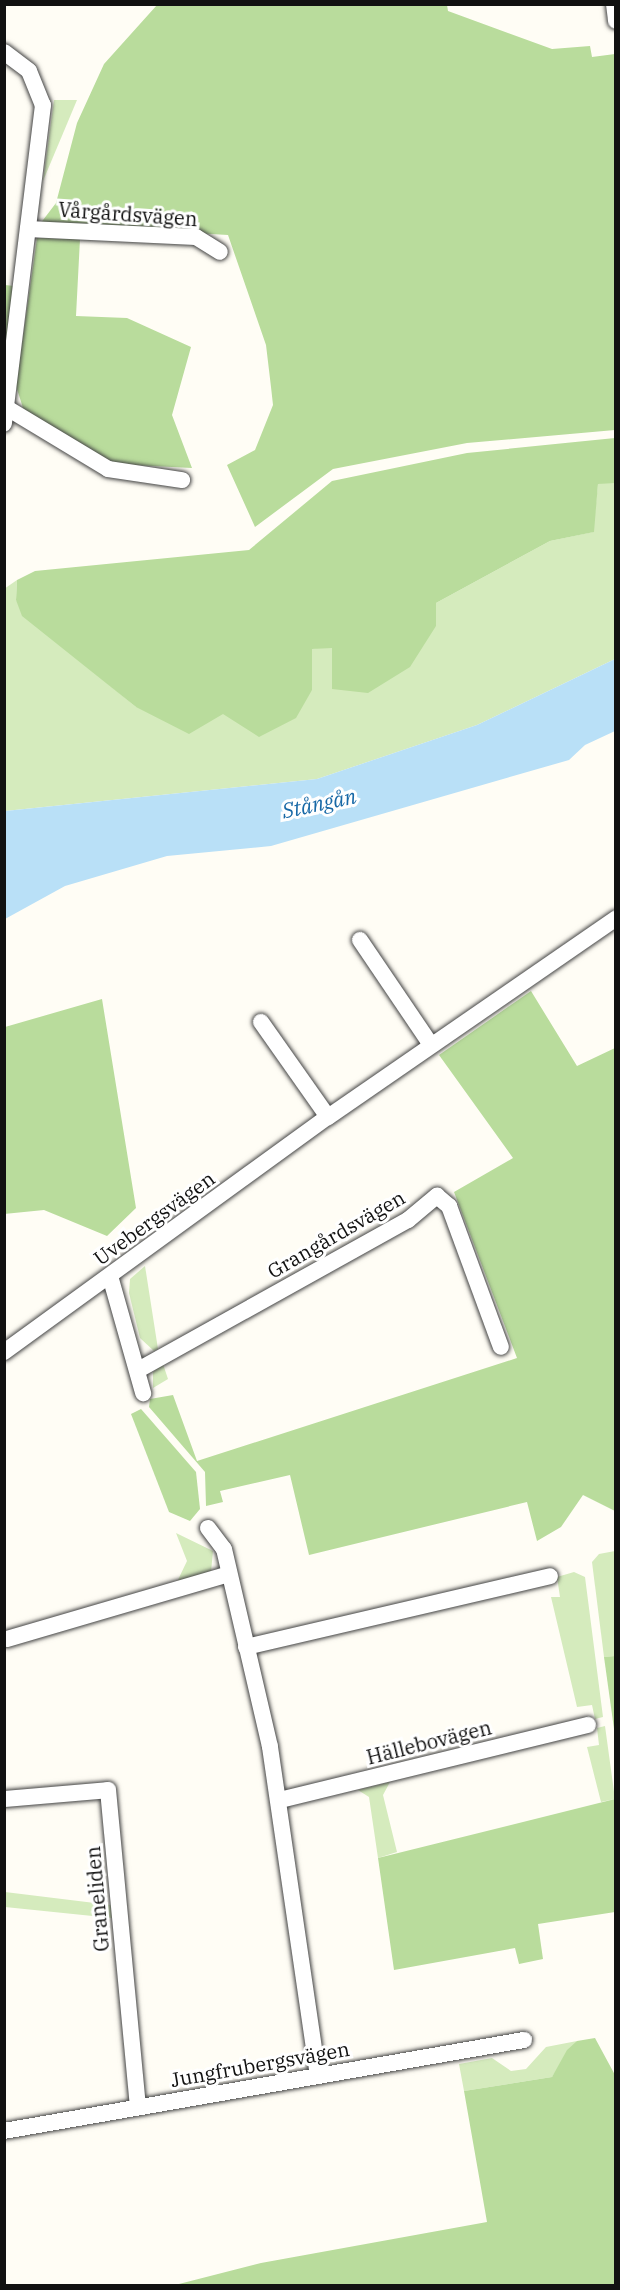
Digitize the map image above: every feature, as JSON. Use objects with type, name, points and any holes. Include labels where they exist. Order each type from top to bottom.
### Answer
[{"type":"street","points":[[614,4],[615,21]]},
{"type":"street","name":"Vårgårdsvägen","points":[[4,52],[29,70],[43,105],[6,416],[108,469],[182,480]]},
{"type":"street","name":"Vårgårdsvägen","points":[[28,228],[196,237],[220,252]]},
{"type":"street","name":"Uvebergsvägen","points":[[4,1352],[328,1117],[615,918]]},
{"type":"street","points":[[360,940],[431,1046]]},
{"type":"street","points":[[261,1022],[328,1117]]},
{"type":"street","name":"Grangårdsvägen","points":[[140,1369],[408,1220],[437,1196],[449,1206],[501,1347]]},
{"type":"street","points":[[110,1276],[140,1369],[143,1393]]},
{"type":"street","points":[[208,1528],[224,1549],[280,1800],[318,2076]]},
{"type":"street","points":[[7,1639],[229,1574]]},
{"type":"street","points":[[246,1647],[550,1576]]},
{"type":"street","name":"Hällebovägen","points":[[280,1800],[588,1725]]},
{"type":"street","name":"Graneliden","points":[[4,1799],[108,1790],[138,2107]]},
{"type":"street","name":"Jungfrubergsvägen","points":[[4,2131],[524,2040]]},
{"type":"green space","points":[[157,5],[447,5],[448,11],[552,49],[590,46],[592,57],[615,54],[615,430],[467,443],[333,469],[255,527],[227,465],[255,450],[273,405],[266,345],[228,235],[40,224],[56,203],[77,123],[104,64]]},
{"type":"green space","points":[[54,100],[77,100],[43,181]]},
{"type":"green space","points":[[37,238],[80,239],[76,316],[127,318],[191,347],[172,415],[192,468],[112,464],[24,411],[16,386]]},
{"type":"green space","points":[[5,285],[14,286],[5,359]]},
{"type":"green space","points":[[615,438],[615,483],[598,484],[594,532],[550,541],[436,603],[436,626],[410,667],[368,693],[332,689],[332,648],[312,649],[312,690],[296,718],[259,737],[223,714],[189,734],[136,707],[22,616],[16,600],[17,580],[35,571],[249,550],[332,481],[467,453]]},
{"type":"green space","points":[[611,480],[615,483],[615,659],[477,725],[317,779],[5,811],[4,589],[17,580],[16,600],[56,641],[136,707],[223,714],[312,690],[312,649],[436,626],[436,603],[550,541],[593,532],[598,484]]},
{"type":"green space","points":[[531,991],[577,1066],[615,1048],[615,1511],[583,1495],[561,1527],[537,1541],[527,1502],[309,1555],[290,1475],[220,1491],[223,1502],[206,1506],[205,1472],[149,1407],[150,1399],[173,1395],[197,1461],[517,1358],[454,1192],[513,1158],[439,1055]]},
{"type":"green space","points":[[102,999],[136,1208],[107,1236],[44,1210],[4,1214],[5,1027]]},
{"type":"green space","points":[[145,1266],[158,1349],[154,1351],[140,1338],[129,1293],[130,1279]]},
{"type":"green space","points":[[163,1364],[168,1379],[153,1388],[153,1372]]},
{"type":"green space","points":[[141,1409],[196,1472],[200,1509],[190,1521],[169,1512],[131,1414]]},
{"type":"green space","points":[[176,1533],[213,1551],[211,1572],[176,1584],[187,1561]]},
{"type":"green space","points":[[615,1551],[615,1656],[604,1657],[592,1562],[599,1554]]},
{"type":"green space","points":[[574,1572],[585,1577],[603,1717],[595,1719],[592,1705],[577,1707],[551,1597],[560,1597],[557,1577]]},
{"type":"green space","points":[[616,1656],[615,1736],[604,1657]]},
{"type":"green space","points":[[605,1726],[615,1799],[601,1802],[587,1747],[599,1745],[597,1728]]},
{"type":"green space","points":[[390,1782],[383,1795],[397,1852],[378,1858],[369,1797],[358,1790]]},
{"type":"green space","points":[[615,1799],[615,1912],[538,1924],[543,1959],[519,1964],[515,1948],[394,1970],[378,1858]]},
{"type":"green space","points":[[5,1892],[111,1905],[112,1918],[5,1907]]},
{"type":"green space","points":[[595,2038],[615,2075],[615,2285],[175,2285],[261,2263],[487,2222],[464,2091],[552,2077],[567,2050],[577,2041]]},
{"type":"green space","points":[[577,2041],[552,2077],[464,2091],[459,2064],[492,2058],[511,2071],[526,2069],[546,2047]]},
{"type":"water","name":"Stångån","points":[[615,659],[615,731],[585,745],[569,760],[271,846],[167,856],[65,886],[5,919],[5,811],[317,779],[477,725]]}]
